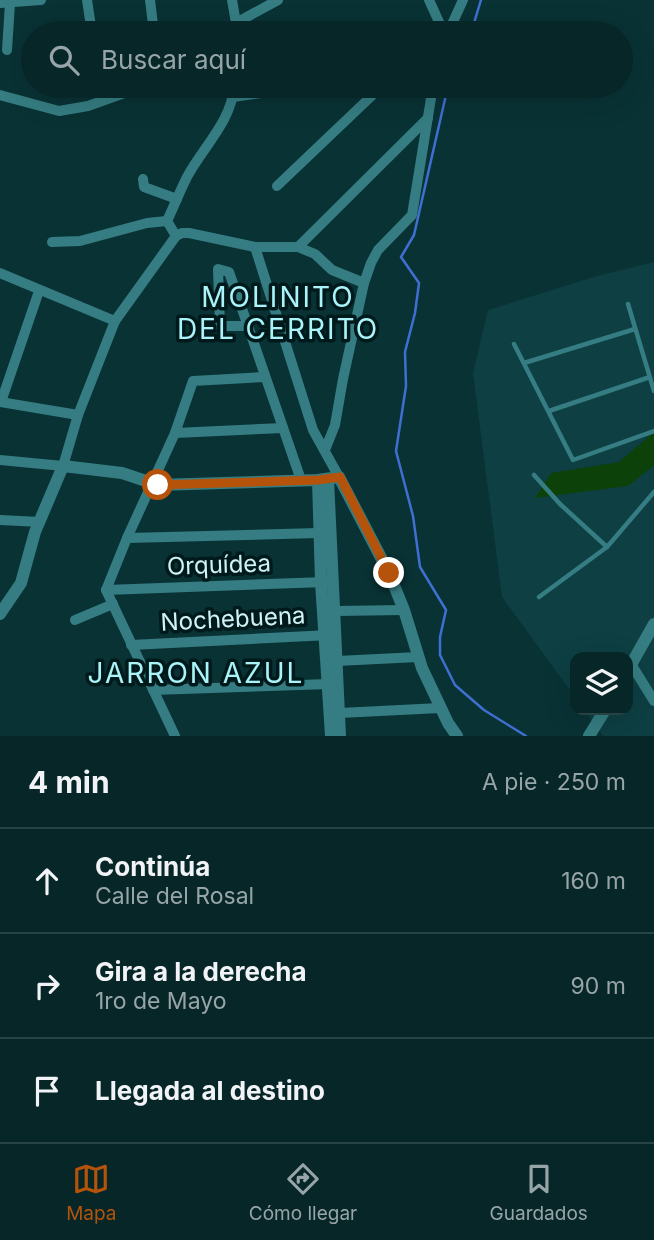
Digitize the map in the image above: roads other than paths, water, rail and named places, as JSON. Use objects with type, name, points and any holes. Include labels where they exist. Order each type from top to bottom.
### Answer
[{"type":"street","points":[[7,50],[5,3],[41,0]]},
{"type":"street","points":[[87,0],[90,21]]},
{"type":"street","points":[[150,0],[153,21]]},
{"type":"street","points":[[232,0],[235,21]]},
{"type":"street","points":[[246,21],[278,0]]},
{"type":"street","points":[[429,0],[439,21]]},
{"type":"street","points":[[450,21],[463,0]]},
{"type":"street","points":[[0,95],[60,111],[88,106],[110,98]]},
{"type":"street","points":[[167,221],[187,176],[217,132],[231,98]]},
{"type":"street","points":[[277,186],[369,98]]},
{"type":"street","points":[[325,450],[335,425],[364,283],[371,263],[378,250],[412,215],[431,98]]},
{"type":"street","points":[[298,247],[428,118]]},
{"type":"street","points":[[143,178],[144,187],[177,199]]},
{"type":"street","points":[[167,221],[176,236]]},
{"type":"street","points":[[52,242],[80,241],[147,223],[167,221]]},
{"type":"street","points":[[0,614],[21,583],[40,522],[64,466],[78,415],[116,321],[176,236],[189,233],[255,247],[298,247],[315,254],[332,270],[364,283]]},
{"type":"street","points":[[255,247],[313,430],[325,450],[329,479],[327,582],[335,611],[331,635],[337,662],[340,736]]},
{"type":"street","points":[[248,326],[220,326],[218,269],[229,272],[248,326],[265,377],[301,480]]},
{"type":"street","points":[[0,274],[116,321]]},
{"type":"street","points":[[39,290],[0,402],[78,415]]},
{"type":"street","points":[[175,736],[106,590],[151,482],[175,433],[192,381],[265,377]]},
{"type":"street","points":[[175,433],[283,428]]},
{"type":"street","points":[[0,460],[122,473],[158,485],[329,479]]},
{"type":"street","points":[[329,479],[319,533],[327,582],[331,635],[331,736]]},
{"type":"street","points":[[329,479],[389,573],[422,668],[447,723],[457,736]]},
{"type":"street","points":[[0,520],[40,522]]},
{"type":"street","points":[[127,538],[319,533]]},
{"type":"street","name":"Orquídea","points":[[106,590],[327,582]]},
{"type":"street","points":[[75,620],[113,604]]},
{"type":"street","points":[[335,611],[404,610]]},
{"type":"street","points":[[633,662],[654,624]]},
{"type":"street","name":"Nochebuena","points":[[131,645],[331,635]]},
{"type":"street","points":[[337,662],[418,657]]},
{"type":"street","points":[[633,671],[654,701]]},
{"type":"street","points":[[153,690],[329,684]]},
{"type":"street","points":[[340,713],[440,708]]},
{"type":"street","points":[[589,736],[602,715]]},
{"type":"lane","points":[[628,304],[654,391]]},
{"type":"lane","points":[[524,363],[635,329]]},
{"type":"lane","points":[[514,344],[573,460],[654,431]]},
{"type":"lane","points":[[549,411],[650,377]]},
{"type":"lane","points":[[534,475],[560,504],[607,547]]},
{"type":"lane","points":[[539,597],[607,547],[654,492]]},
{"type":"waterway","points":[[475,21],[481,0]]},
{"type":"waterway","points":[[445,98],[414,235],[401,257],[419,283],[405,352],[406,386],[396,451],[413,516],[420,567],[446,610],[440,637],[440,655],[455,685],[484,710],[526,736]]},
{"type":"district","name":"MOLINITO DEL CERRITO","points":[[278,313]]},
{"type":"district","name":"JARRON AZUL","points":[[196,673]]}]
